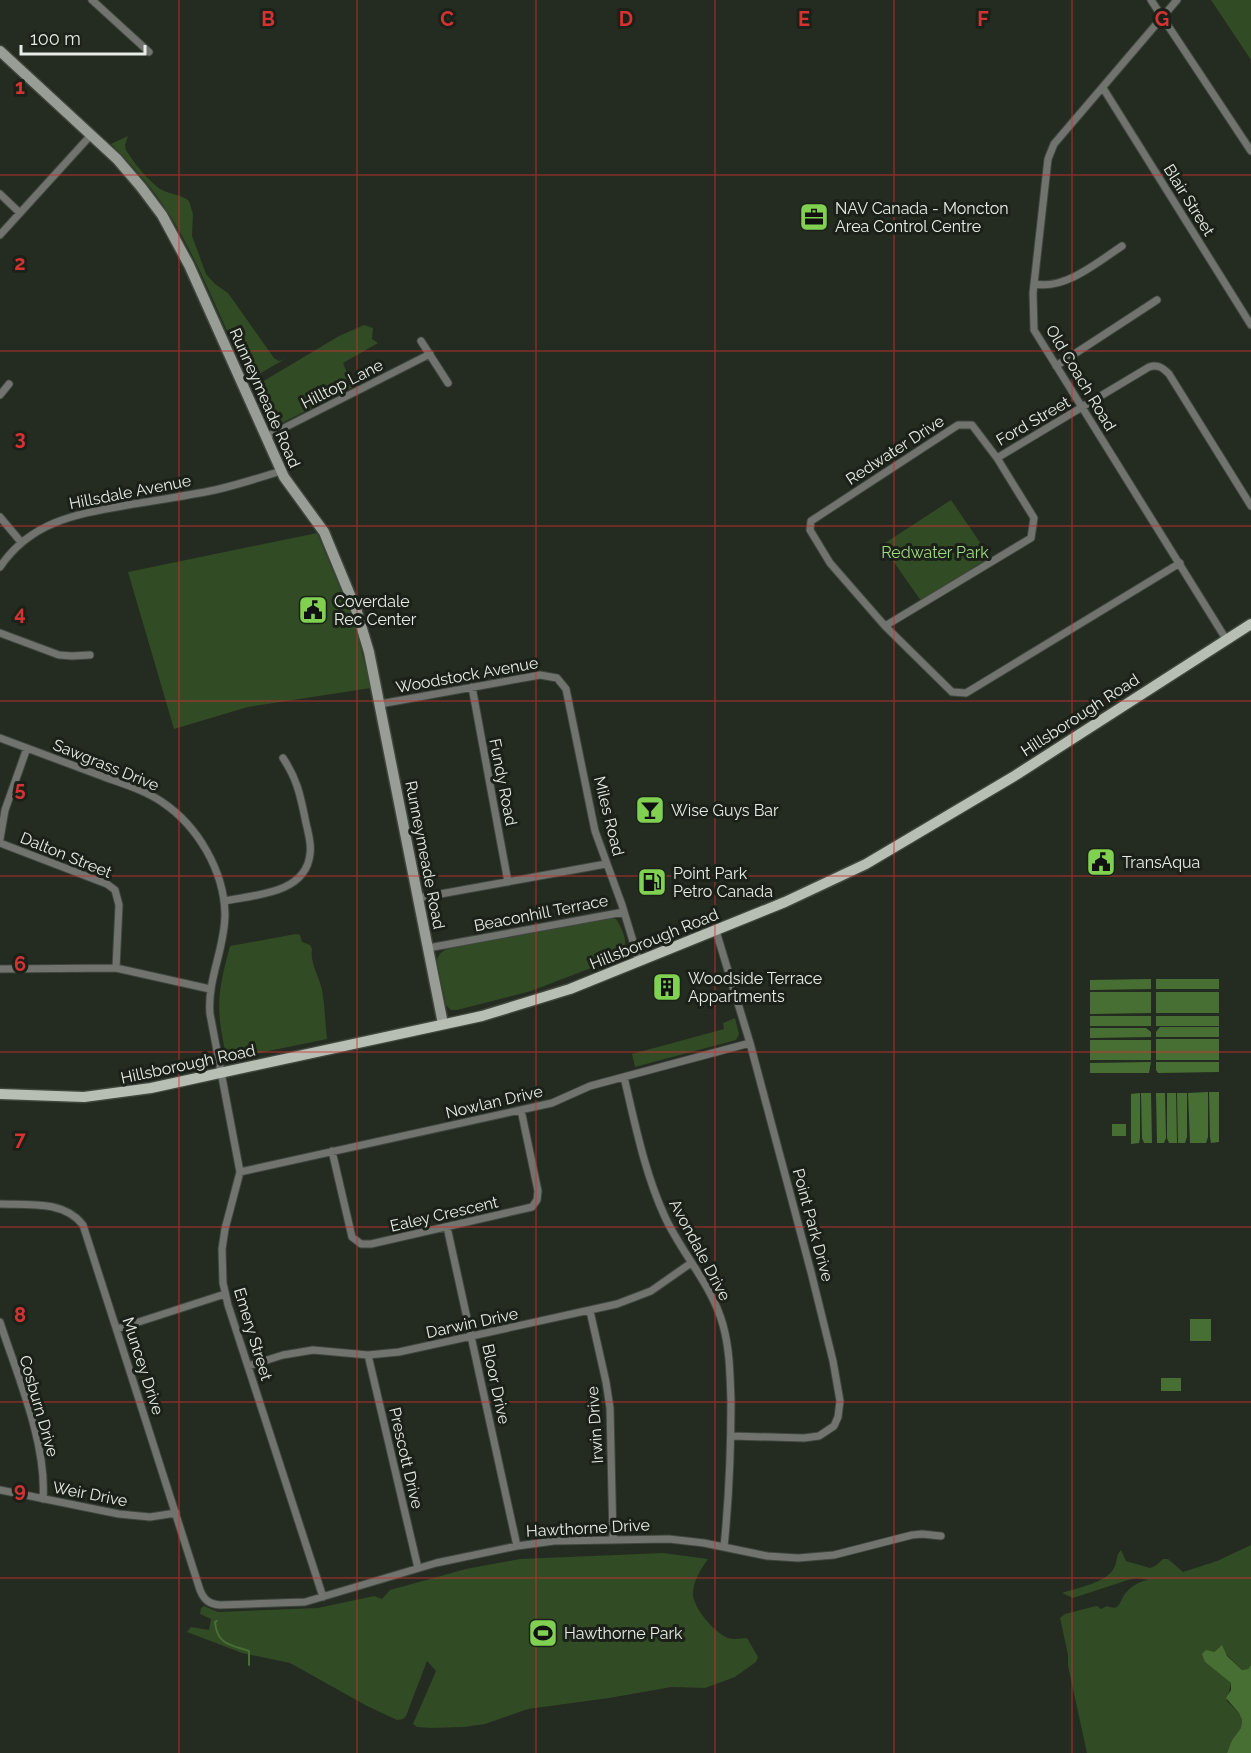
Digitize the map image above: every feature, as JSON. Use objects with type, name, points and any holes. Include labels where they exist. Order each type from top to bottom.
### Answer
[{"type":"main road","name":"Hillsborough Road","points":[[0,1094],[50,1097],[102,1096],[151,1088],[443,1024],[537,1000],[716,931],[805,894],[866,864],[1016,775],[1251,624]]},
{"type":"street","points":[[92,0],[149,52]]},
{"type":"street","points":[[1151,0],[1251,151]]},
{"type":"street","name":"Old Coach Road","points":[[1177,0],[1054,144],[1047,159],[1033,292],[1034,330],[1226,639]]},
{"type":"street","name":"Runneymeade Road","points":[[0,51],[117,159],[141,187],[168,225],[189,266],[281,471],[321,526],[365,635],[443,1024]]},
{"type":"street","name":"Blair Street","points":[[1103,88],[1251,325]]},
{"type":"street","points":[[0,235],[91,135]]},
{"type":"street","points":[[0,194],[20,213]]},
{"type":"street","points":[[1035,284],[1042,286],[1074,278],[1122,246]]},
{"type":"street","points":[[1056,366],[1157,300]]},
{"type":"street","points":[[421,341],[448,383]]},
{"type":"street","name":"Hilltop Lane","points":[[266,437],[430,354]]},
{"type":"street","name":"Ford Street","points":[[997,458],[1155,365],[1162,367],[1169,375],[1251,506]]},
{"type":"street","points":[[0,395],[9,384]]},
{"type":"street","name":"Redwater Drive","points":[[885,626],[1030,538],[1035,518],[997,458],[972,424],[958,425],[811,521],[810,530],[830,563],[885,626],[952,692],[966,693],[1180,563]]},
{"type":"street","name":"Hillsdale Avenue","points":[[0,567],[21,542],[51,524],[76,515],[223,488],[281,471]]},
{"type":"street","points":[[0,518],[21,542]]},
{"type":"street","points":[[0,633],[59,655],[90,655]]},
{"type":"street","name":"Woodstock Avenue","points":[[380,704],[540,675],[557,678]]},
{"type":"street","name":"Miles Road","points":[[557,678],[564,684],[569,701],[595,831],[639,961]]},
{"type":"street","name":"Fundy Road","points":[[472,687],[508,882]]},
{"type":"street","name":"Sawgrass Drive","points":[[0,738],[137,789],[168,806],[187,824],[203,845],[215,868],[224,901],[224,934],[210,989],[211,1022],[222,1072]]},
{"type":"street","points":[[0,841],[4,810],[27,748]]},
{"type":"street","points":[[224,901],[285,888],[307,867],[310,850],[303,808],[296,780],[283,758]]},
{"type":"street","name":"Dalton Street","points":[[0,841],[107,884],[115,890],[119,905],[116,968]]},
{"type":"street","points":[[418,898],[606,864]]},
{"type":"street","name":"Beaconhill Terrace","points":[[428,948],[624,912]]},
{"type":"street","name":"Point Park Drive","points":[[716,931],[750,1043],[833,1361],[839,1410],[834,1426],[819,1436],[804,1438],[731,1436]]},
{"type":"street","points":[[0,969],[116,968],[210,989]]},
{"type":"street","name":"Nowlan Drive","points":[[240,1172],[552,1103],[590,1086],[750,1043]]},
{"type":"street","name":"Emery Street","points":[[222,1072],[240,1172],[222,1250],[225,1294],[323,1598]]},
{"type":"street","name":"Avondale Drive","points":[[624,1077],[655,1192],[669,1226],[714,1302],[726,1336],[730,1365],[731,1436],[724,1547]]},
{"type":"street","name":"Ealey Crescent","points":[[332,1151],[351,1234],[361,1244],[371,1244],[522,1210],[535,1203],[538,1191],[521,1110]]},
{"type":"street","name":"Muncey Drive","points":[[0,1204],[55,1208],[69,1212],[79,1220],[88,1237],[205,1600]]},
{"type":"street","name":"Bloor Drive","points":[[447,1227],[517,1546]]},
{"type":"street","name":"Darwin Drive","points":[[248,1366],[305,1351],[326,1350],[368,1355],[399,1352],[590,1311],[651,1291],[691,1263]]},
{"type":"street","points":[[117,1329],[225,1294]]},
{"type":"street","name":"Irwin Drive","points":[[590,1311],[610,1408],[613,1539]]},
{"type":"street","name":"Cosburn Drive","points":[[0,1322],[39,1445],[44,1471],[43,1499]]},
{"type":"street","name":"Prescott Drive","points":[[368,1355],[418,1568]]},
{"type":"street","name":"Weir Drive","points":[[0,1490],[129,1516],[150,1517],[176,1513]]},
{"type":"street","name":"Hawthorne Drive","points":[[205,1600],[220,1605],[297,1603],[323,1598],[418,1568],[517,1546],[572,1540],[669,1539],[775,1557],[813,1558],[846,1553],[912,1535],[941,1536]]},
{"type":"green space","points":[[1211,0],[1251,0],[1251,60]]},
{"type":"green space","points":[[128,136],[126,150],[147,177],[162,190],[189,201],[193,214],[192,236],[206,274],[228,293],[274,358],[279,361],[285,359],[249,380],[180,233],[163,204],[111,144]]},
{"type":"green space","points":[[364,325],[373,328],[372,339],[378,343],[343,363],[353,387],[280,424],[274,424],[266,417],[252,388],[339,336]]},
{"type":"green space","name":"Redwater Park","points":[[951,500],[990,557],[921,601],[882,545]]},
{"type":"green space","points":[[317,533],[354,621],[371,688],[248,707],[174,729],[128,572]]},
{"type":"green space","points":[[606,918],[616,919],[623,933],[625,949],[620,957],[531,991],[457,1010],[451,1010],[446,1005],[437,961],[440,954],[446,950],[460,945]]},
{"type":"green space","points":[[300,935],[302,942],[310,945],[312,949],[313,965],[324,1002],[327,1039],[230,1059],[226,1054],[220,1024],[219,999],[230,946]]},
{"type":"green space","points":[[735,1018],[739,1034],[736,1040],[635,1067],[632,1054],[724,1029],[723,1023]]},
{"type":"green space","points":[[1251,1545],[1251,1665],[1248,1669],[1242,1670],[1219,1647],[1211,1652],[1205,1662],[1231,1683],[1227,1701],[1239,1713],[1242,1720],[1241,1728],[1232,1740],[1227,1753],[1087,1753],[1060,1618],[1065,1614],[1097,1606],[1101,1609],[1107,1606],[1114,1608],[1120,1604],[1129,1590],[1138,1583],[1148,1580],[1136,1578],[1073,1598],[1062,1593],[1105,1578],[1114,1568],[1121,1550],[1126,1561],[1150,1568],[1163,1559],[1168,1559],[1183,1572],[1217,1561]]},
{"type":"green space","points":[[663,1553],[708,1559],[694,1584],[693,1594],[697,1606],[706,1619],[723,1635],[733,1639],[747,1638],[758,1657],[756,1662],[735,1677],[705,1688],[672,1687],[528,1709],[485,1724],[464,1727],[417,1727],[413,1724],[436,1671],[427,1661],[406,1716],[397,1720],[290,1663],[242,1653],[187,1632],[191,1627],[209,1630],[211,1619],[200,1614],[204,1606],[218,1612],[318,1608],[374,1596],[382,1599],[390,1590],[466,1569],[520,1559]]},
{"type":"shaded area","points":[[1151,979],[1151,989],[1090,990],[1090,980]]},
{"type":"shaded area","points":[[1156,979],[1219,979],[1219,989],[1156,989]]},
{"type":"shaded area","points":[[1090,992],[1151,992],[1151,1013],[1090,1014]]},
{"type":"shaded area","points":[[1156,992],[1219,992],[1219,1013],[1156,1013]]},
{"type":"shaded area","points":[[1090,1016],[1151,1016],[1151,1026],[1090,1026]]},
{"type":"shaded area","points":[[1156,1016],[1219,1016],[1219,1026],[1156,1026]]},
{"type":"shaded area","points":[[1160,1027],[1219,1027],[1219,1037],[1156,1037],[1156,1032]]},
{"type":"shaded area","points":[[1090,1028],[1146,1028],[1151,1032],[1151,1037],[1090,1038]]},
{"type":"shaded area","points":[[1156,1039],[1219,1039],[1219,1060],[1156,1060]]},
{"type":"shaded area","points":[[1090,1040],[1151,1040],[1151,1060],[1090,1060]]},
{"type":"shaded area","points":[[1151,1062],[1149,1073],[1090,1073],[1090,1063]]},
{"type":"shaded area","points":[[1156,1062],[1219,1062],[1219,1072],[1158,1073]]},
{"type":"shaded area","points":[[1208,1092],[1206,1143],[1190,1143],[1188,1093]]},
{"type":"shaded area","points":[[1209,1092],[1219,1092],[1219,1142],[1211,1143],[1210,1137]]},
{"type":"shaded area","points":[[1140,1093],[1140,1138],[1139,1143],[1131,1144],[1131,1094]]},
{"type":"shaded area","points":[[1141,1093],[1151,1093],[1152,1143],[1144,1143],[1142,1138]]},
{"type":"shaded area","points":[[1156,1093],[1165,1093],[1166,1138],[1164,1143],[1157,1143]]},
{"type":"shaded area","points":[[1167,1093],[1176,1093],[1177,1143],[1169,1143],[1167,1138]]},
{"type":"shaded area","points":[[1177,1093],[1187,1093],[1185,1143],[1178,1143]]},
{"type":"shaded area","points":[[1112,1124],[1126,1124],[1126,1136],[1112,1136]]},
{"type":"shaded area","points":[[1190,1319],[1211,1319],[1211,1341],[1190,1341]]},
{"type":"shaded area","points":[[1161,1378],[1181,1378],[1181,1391],[1161,1391]]},
{"type":"shaded area","points":[[1222,1645],[1227,1656],[1242,1670],[1248,1669],[1251,1665],[1251,1753],[1227,1753],[1232,1740],[1241,1728],[1242,1720],[1226,1698],[1231,1690],[1231,1683],[1205,1662],[1202,1654],[1206,1650],[1214,1652]]},
{"type":"waterway","points":[[217,1621],[215,1622],[216,1630],[222,1640],[249,1651],[249,1665]]},
{"type":"place","name":"NAV Canada - Moncton Area Control Centre","points":[[814,217]]},
{"type":"place","name":"Coverdale Rec Center","points":[[313,610]]},
{"type":"place","name":"Wise Guys Bar","points":[[650,810]]},
{"type":"place","name":"TransAqua","points":[[1101,862]]},
{"type":"place","name":"Point Park Petro Canada","points":[[652,882]]},
{"type":"place","name":"Woodside Terrace Appartments","points":[[667,987]]},
{"type":"place","name":"Hawthorne Park","points":[[543,1633]]}]
